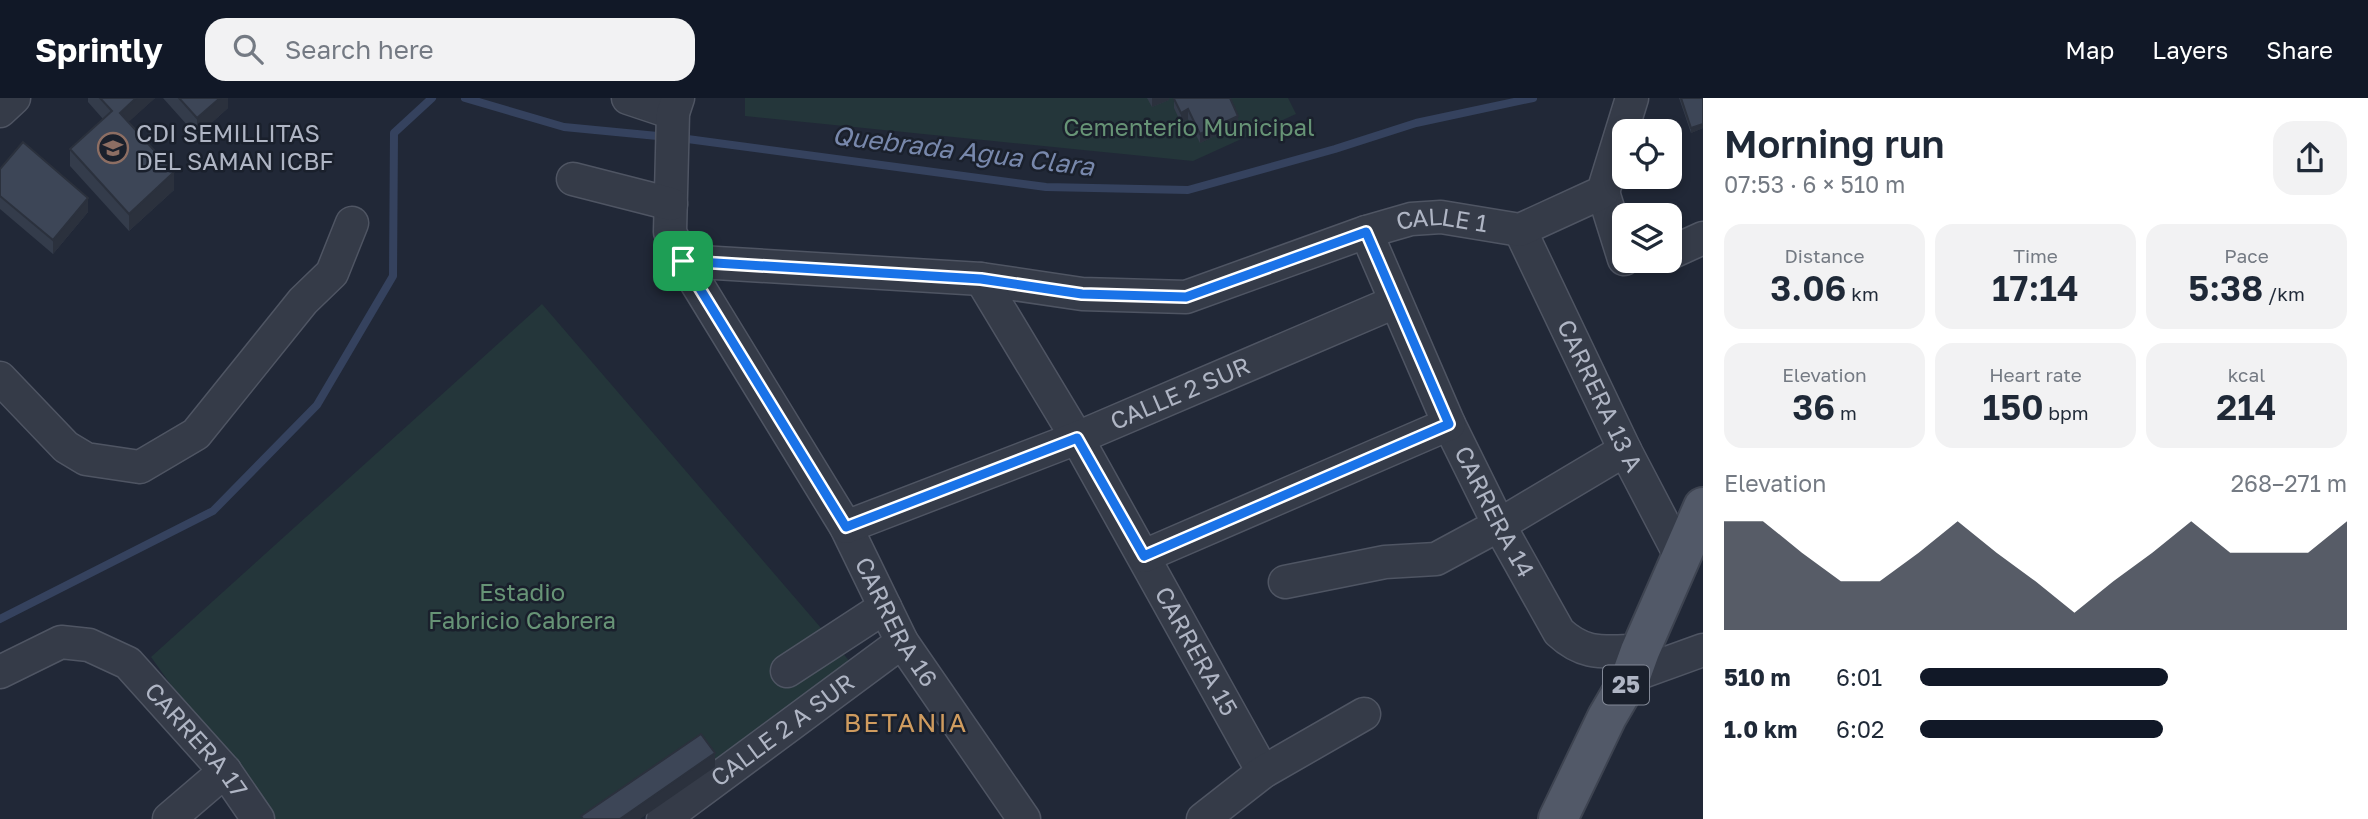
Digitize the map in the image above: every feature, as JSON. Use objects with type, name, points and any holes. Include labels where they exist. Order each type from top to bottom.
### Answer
[{"type":"main road","name":"25","points":[[1558,819],[1636,663],[1703,507]]},
{"type":"street","points":[[0,111],[14,98]]},
{"type":"street","name":"CARRERA 16","points":[[628,98],[675,113],[670,232],[683,261],[846,527],[902,642],[1024,819]]},
{"type":"street","points":[[1612,220],[1603,192],[1632,98]]},
{"type":"street","points":[[573,179],[671,190]]},
{"type":"street","name":"CALLE 1","points":[[683,261],[981,279],[1082,294],[1186,297],[1366,232],[1411,219],[1441,217],[1520,230],[1603,192]]},
{"type":"street","points":[[0,379],[66,447],[86,458],[140,467],[196,434],[303,301],[332,273],[352,223]]},
{"type":"street","name":"CARRERA 13 A","points":[[1520,230],[1625,450],[1682,559]]},
{"type":"street","name":"CARRERA 14","points":[[1366,232],[1449,424],[1499,525],[1559,632],[1573,645],[1636,663]]},
{"type":"street","points":[[1682,248],[1703,238]]},
{"type":"street","name":"CARRERA 15","points":[[981,279],[1077,438],[1263,772]]},
{"type":"street","name":"CALLE 2 SUR","points":[[846,527],[1077,438],[1395,302]]},
{"type":"street","points":[[1144,556],[1449,424]]},
{"type":"street","points":[[1284,582],[1385,562],[1436,559],[1625,450]]},
{"type":"street","points":[[787,671],[885,607]]},
{"type":"street","name":"CARRERA 17","points":[[0,671],[61,642],[89,645],[128,663],[225,771],[258,819]]},
{"type":"street","name":"CALLE 2 A SUR","points":[[663,819],[902,642]]},
{"type":"street","points":[[1636,663],[1703,650]]},
{"type":"street","points":[[1203,819],[1263,772],[1364,714]]},
{"type":"street","points":[[169,819],[225,771]]},
{"type":"green space","name":"Cementerio Municipal","points":[[745,98],[1288,98],[1296,114],[1193,161],[745,116]]},
{"type":"green space","name":"Estadio Fabricio Cabrera","points":[[542,304],[852,664],[849,675],[640,819],[267,819],[151,657]]},
{"type":"building","name":"CDI SEMILLITAS DEL SAMAN ICBF","points":[[100,98],[136,98],[120,113],[174,172],[129,214],[70,149],[112,111]]},
{"type":"building","points":[[179,98],[220,98],[197,118]]},
{"type":"building","points":[[1175,98],[1230,98],[1238,116],[1200,134],[1188,109],[1181,113]]},
{"type":"building","points":[[1681,98],[1703,98],[1703,124],[1691,128]]},
{"type":"building","points":[[23,142],[88,198],[53,240],[0,196],[0,169]]},
{"type":"building","points":[[701,734],[715,753],[620,819],[583,819],[581,816]]},
{"type":"waterway","name":"Quebrada Agua Clara","points":[[0,619],[213,511],[317,405],[393,276],[394,133],[432,98]]},
{"type":"waterway","name":"Quebrada Agua Clara","points":[[465,98],[564,127],[668,137]]},
{"type":"waterway","name":"Quebrada Agua Clara","points":[[680,138],[1046,187],[1188,190],[1335,149],[1416,123],[1533,98]]},
{"type":"place","name":"CDI SEMILLITAS DEL SAMAN ICBF","points":[[113,148]]},
{"type":"district","name":"BETANIA","points":[[906,723]]},
{"type":"route","points":[[1366,232],[1449,424],[1144,556],[1077,438],[846,527],[683,261],[981,279],[1082,294],[1186,297],[1366,232]]}]
